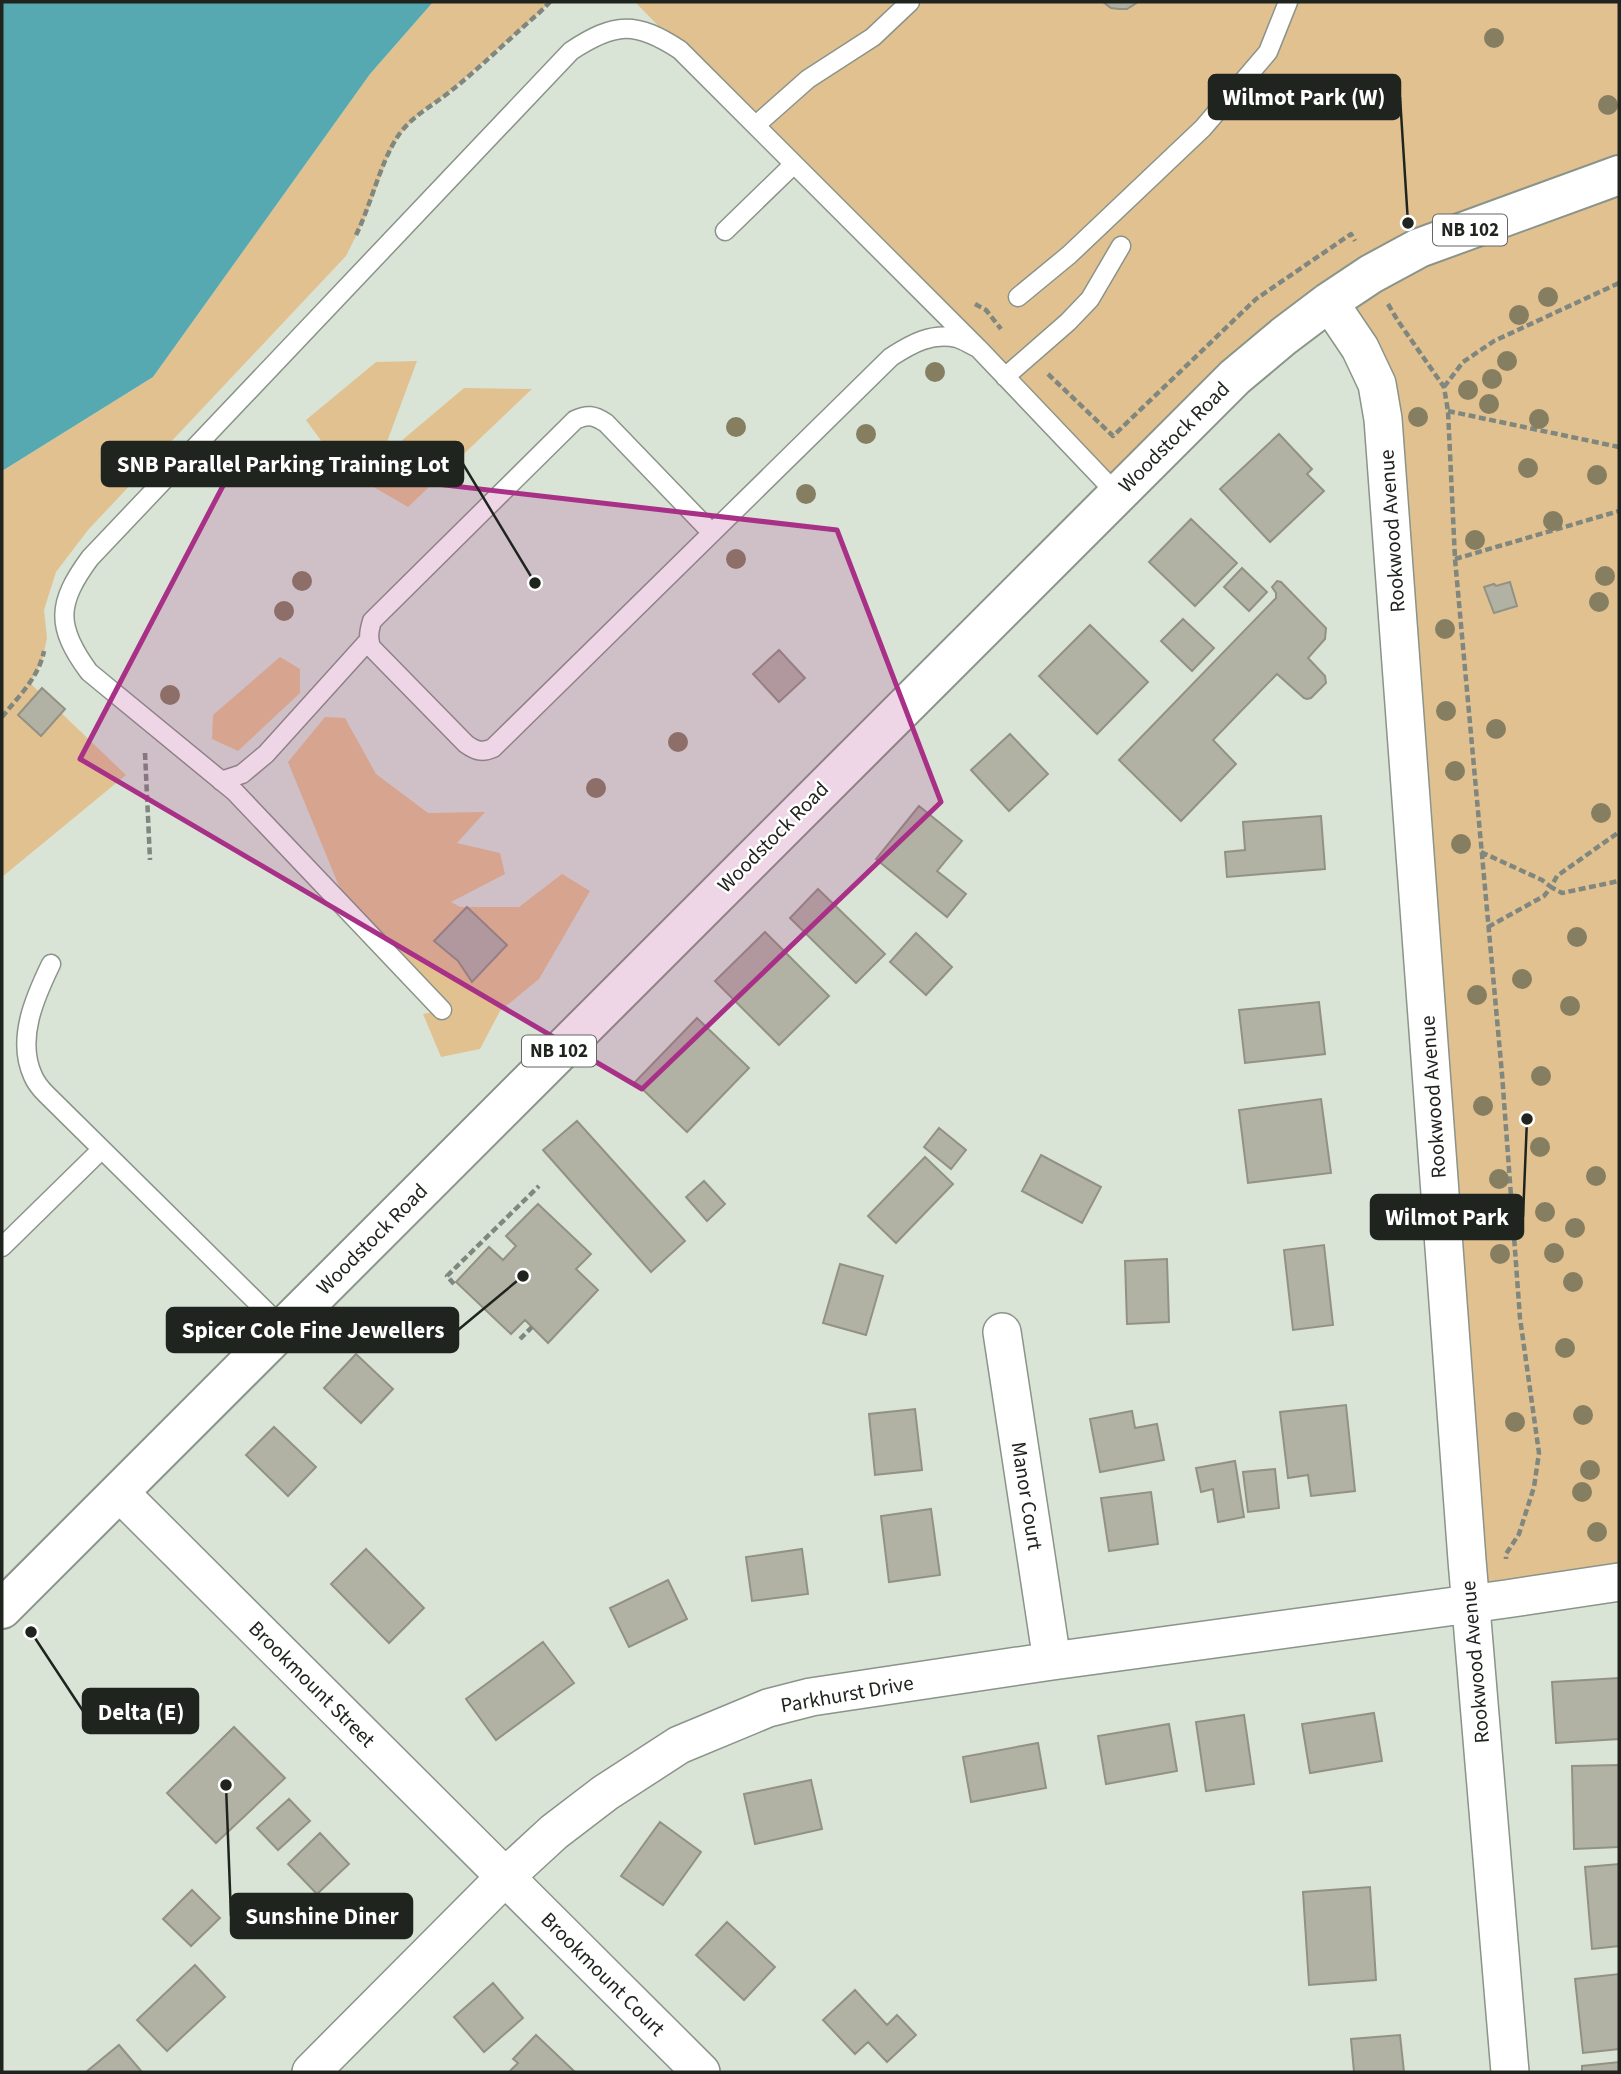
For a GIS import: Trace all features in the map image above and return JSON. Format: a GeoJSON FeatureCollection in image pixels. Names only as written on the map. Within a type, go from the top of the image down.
{"type":"FeatureCollection","features":[{"type":"Feature","properties":{"kind":"main road","name":"Woodstock Road"},"geometry":{"type":"LineString","coordinates":[[2,1609],[1235,377],[1329,302],[1371,274],[1419,248],[1619,175]]}},
{"type":"Feature","properties":{"kind":"street","name":"Rookwood Avenue"},"geometry":{"type":"LineString","coordinates":[[1329,302],[1360,348],[1377,384],[1383,419],[1470,1603],[1510,2072]]}},
{"type":"Feature","properties":{"kind":"street","name":"Manor Court"},"geometry":{"type":"LineString","coordinates":[[1002,1332],[1052,1661]]}},
{"type":"Feature","properties":{"kind":"street","name":"Brookmount Street"},"geometry":{"type":"LineString","coordinates":[[119,1492],[505,1877]]}},
{"type":"Feature","properties":{"kind":"street","name":"Parkhurst Drive"},"geometry":{"type":"LineString","coordinates":[[311,2072],[505,1877],[554,1832],[605,1793],[679,1745],[768,1708],[811,1697],[1052,1661],[1619,1582]]}},
{"type":"Feature","properties":{"kind":"street","name":"Brookmount Court"},"geometry":{"type":"LineString","coordinates":[[505,1877],[701,2072]]}},
{"type":"Feature","properties":{"kind":"lane"},"geometry":{"type":"LineString","coordinates":[[756,125],[808,79],[873,37],[910,2]]}},
{"type":"Feature","properties":{"kind":"lane"},"geometry":{"type":"LineString","coordinates":[[1018,296],[1069,255],[1203,128],[1268,52],[1288,2]]}},
{"type":"Feature","properties":{"kind":"lane"},"geometry":{"type":"LineString","coordinates":[[442,1010],[235,792],[89,673],[74,652],[66,632],[64,606],[73,582],[90,558],[571,51],[605,32],[627,29],[644,31],[662,38],[680,50],[978,348],[1117,494]]}},
{"type":"Feature","properties":{"kind":"lane"},"geometry":{"type":"LineString","coordinates":[[725,231],[794,164]]}},
{"type":"Feature","properties":{"kind":"lane"},"geometry":{"type":"LineString","coordinates":[[1005,377],[1090,299],[1121,246]]}},
{"type":"Feature","properties":{"kind":"lane"},"geometry":{"type":"LineString","coordinates":[[712,533],[606,423],[585,415],[575,420],[372,621],[368,631],[371,647],[466,744],[474,750],[484,752],[493,748],[712,533],[891,357],[911,344],[933,337],[957,338],[978,348]]}},
{"type":"Feature","properties":{"kind":"lane"},"geometry":{"type":"LineString","coordinates":[[221,781],[242,774],[266,754],[369,640]]}},
{"type":"Feature","properties":{"kind":"lane"},"geometry":{"type":"LineString","coordinates":[[51,964],[35,996],[28,1029],[26,1055],[33,1077],[101,1150],[283,1328]]}},
{"type":"Feature","properties":{"kind":"lane"},"geometry":{"type":"LineString","coordinates":[[2,1247],[101,1150]]}},
{"type":"Feature","properties":{"kind":"path"},"geometry":{"type":"LineString","coordinates":[[1444,387],[1463,362],[1494,341],[1619,283]]}},
{"type":"Feature","properties":{"kind":"path"},"geometry":{"type":"LineString","coordinates":[[1398,321],[1444,387],[1448,411],[1455,559],[1502,1074],[1520,1318],[1539,1453],[1531,1499],[1519,1534],[1506,1554]]}},
{"type":"Feature","properties":{"kind":"path"},"geometry":{"type":"LineString","coordinates":[[1448,411],[1619,447]]}},
{"type":"Feature","properties":{"kind":"path"},"geometry":{"type":"LineString","coordinates":[[1455,559],[1619,511]]}},
{"type":"Feature","properties":{"kind":"path"},"geometry":{"type":"LineString","coordinates":[[139,714],[147,766],[150,860]]}},
{"type":"Feature","properties":{"kind":"path"},"geometry":{"type":"LineString","coordinates":[[1488,927],[1544,896],[1557,876],[1619,832]]}},
{"type":"Feature","properties":{"kind":"path"},"geometry":{"type":"LineString","coordinates":[[1481,852],[1542,880],[1562,893],[1619,881]]}},
{"type":"Feature","properties":{"kind":"path"},"geometry":{"type":"LineString","coordinates":[[454,1284],[447,1276],[539,1186]]}},
{"type":"Feature","properties":{"kind":"path"},"geometry":{"type":"LineString","coordinates":[[520,1339],[531,1327]]}},
{"type":"Feature","properties":{"kind":"highlighted area"},"geometry":{"type":"Polygon","coordinates":[[[236,461],[837,530],[941,802],[642,1089],[80,759],[236,461]]]}},
{"type":"Feature","properties":{"kind":"shaded area"},"geometry":{"type":"Polygon","coordinates":[[[433,2],[550,2],[448,93],[422,111],[399,135],[367,214],[346,256],[88,530],[56,572],[44,610],[47,638],[42,661],[30,683],[126,775],[2,877],[2,471],[153,377],[370,74],[433,2]]]}},
{"type":"Feature","properties":{"kind":"shaded area"},"geometry":{"type":"Polygon","coordinates":[[[635,2],[1619,2],[1619,1582],[1470,1603],[1383,419],[1330,303],[1117,494],[635,2]]]}},
{"type":"Feature","properties":{"kind":"shaded area"},"geometry":{"type":"Polygon","coordinates":[[[417,361],[381,458],[464,388],[532,389],[408,507],[341,468],[306,420],[376,362],[417,361]]]}},
{"type":"Feature","properties":{"kind":"shaded area"},"geometry":{"type":"Polygon","coordinates":[[[280,657],[300,669],[300,693],[238,751],[212,739],[213,715],[280,657]]]}},
{"type":"Feature","properties":{"kind":"shaded area"},"geometry":{"type":"Polygon","coordinates":[[[325,717],[345,718],[376,774],[428,813],[485,812],[457,843],[500,853],[505,874],[451,902],[460,907],[519,907],[562,874],[590,891],[539,979],[500,1011],[480,1049],[441,1057],[423,1014],[441,1011],[350,913],[288,762],[325,717]]]}},
{"type":"Feature","properties":{"kind":"water"},"geometry":{"type":"Polygon","coordinates":[[[2,2],[433,2],[370,74],[153,377],[2,471],[2,2]]]}},
{"type":"Feature","properties":{"kind":"building"},"geometry":{"type":"Polygon","coordinates":[[[1103,2],[1138,2],[1127,9],[1119,9],[1111,8],[1103,2]]]}},
{"type":"Feature","properties":{"kind":"building"},"geometry":{"type":"Polygon","coordinates":[[[1279,434],[1312,469],[1307,474],[1324,491],[1270,542],[1220,489],[1279,434]]]}},
{"type":"Feature","properties":{"kind":"building"},"geometry":{"type":"Polygon","coordinates":[[[1191,519],[1237,563],[1195,606],[1149,562],[1191,519]]]}},
{"type":"Feature","properties":{"kind":"building"},"geometry":{"type":"Polygon","coordinates":[[[1242,568],[1267,592],[1249,611],[1224,587],[1242,568]]]}},
{"type":"Feature","properties":{"kind":"building"},"geometry":{"type":"Polygon","coordinates":[[[1277,581],[1326,628],[1325,639],[1308,658],[1325,676],[1326,683],[1307,699],[1277,674],[1213,740],[1236,764],[1181,821],[1119,760],[1276,598],[1272,587],[1277,581]]]}},
{"type":"Feature","properties":{"kind":"building"},"geometry":{"type":"Polygon","coordinates":[[[1510,582],[1517,606],[1494,613],[1484,587],[1510,582]]]}},
{"type":"Feature","properties":{"kind":"building"},"geometry":{"type":"Polygon","coordinates":[[[1183,619],[1214,648],[1192,671],[1161,641],[1183,619]]]}},
{"type":"Feature","properties":{"kind":"building"},"geometry":{"type":"Polygon","coordinates":[[[1090,625],[1148,682],[1097,734],[1039,676],[1090,625]]]}},
{"type":"Feature","properties":{"kind":"building"},"geometry":{"type":"Polygon","coordinates":[[[779,650],[805,678],[779,702],[753,674],[779,650]]]}},
{"type":"Feature","properties":{"kind":"building"},"geometry":{"type":"Polygon","coordinates":[[[42,688],[65,709],[41,736],[18,715],[42,688]]]}},
{"type":"Feature","properties":{"kind":"building"},"geometry":{"type":"Polygon","coordinates":[[[1010,734],[1048,774],[1009,811],[971,770],[1010,734]]]}},
{"type":"Feature","properties":{"kind":"building"},"geometry":{"type":"Polygon","coordinates":[[[919,806],[962,841],[937,871],[966,894],[947,917],[876,859],[919,806]]]}},
{"type":"Feature","properties":{"kind":"building"},"geometry":{"type":"Polygon","coordinates":[[[1321,816],[1325,869],[1227,877],[1225,852],[1245,850],[1243,822],[1321,816]]]}},
{"type":"Feature","properties":{"kind":"building"},"geometry":{"type":"Polygon","coordinates":[[[818,889],[885,954],[856,983],[790,918],[818,889]]]}},
{"type":"Feature","properties":{"kind":"building"},"geometry":{"type":"Polygon","coordinates":[[[467,907],[507,945],[472,982],[458,961],[434,941],[467,907]]]}},
{"type":"Feature","properties":{"kind":"building"},"geometry":{"type":"Polygon","coordinates":[[[765,932],[829,996],[779,1045],[715,981],[765,932]]]}},
{"type":"Feature","properties":{"kind":"building"},"geometry":{"type":"Polygon","coordinates":[[[916,933],[952,967],[926,995],[890,962],[916,933]]]}},
{"type":"Feature","properties":{"kind":"building"},"geometry":{"type":"Polygon","coordinates":[[[1319,1002],[1325,1054],[1245,1063],[1239,1010],[1319,1002]]]}},
{"type":"Feature","properties":{"kind":"building"},"geometry":{"type":"Polygon","coordinates":[[[697,1018],[749,1068],[687,1132],[635,1082],[697,1018]]]}},
{"type":"Feature","properties":{"kind":"building"},"geometry":{"type":"Polygon","coordinates":[[[1321,1099],[1331,1173],[1248,1183],[1239,1110],[1321,1099]]]}},
{"type":"Feature","properties":{"kind":"building"},"geometry":{"type":"Polygon","coordinates":[[[577,1121],[685,1241],[651,1272],[543,1150],[577,1121]]]}},
{"type":"Feature","properties":{"kind":"building"},"geometry":{"type":"Polygon","coordinates":[[[939,1128],[966,1150],[951,1169],[924,1147],[939,1128]]]}},
{"type":"Feature","properties":{"kind":"building"},"geometry":{"type":"Polygon","coordinates":[[[1041,1155],[1101,1187],[1082,1223],[1022,1191],[1041,1155]]]}},
{"type":"Feature","properties":{"kind":"building"},"geometry":{"type":"Polygon","coordinates":[[[925,1157],[953,1184],[896,1243],[868,1216],[925,1157]]]}},
{"type":"Feature","properties":{"kind":"building"},"geometry":{"type":"Polygon","coordinates":[[[704,1181],[725,1204],[707,1221],[686,1197],[704,1181]]]}},
{"type":"Feature","properties":{"kind":"building"},"geometry":{"type":"Polygon","coordinates":[[[538,1204],[591,1254],[576,1269],[598,1290],[548,1343],[525,1320],[511,1334],[456,1282],[489,1247],[503,1260],[516,1246],[506,1236],[538,1204]]]}},
{"type":"Feature","properties":{"kind":"building"},"geometry":{"type":"Polygon","coordinates":[[[1324,1245],[1333,1325],[1293,1330],[1284,1250],[1324,1245]]]}},
{"type":"Feature","properties":{"kind":"building"},"geometry":{"type":"Polygon","coordinates":[[[1167,1259],[1169,1322],[1127,1324],[1125,1261],[1167,1259]]]}},
{"type":"Feature","properties":{"kind":"building"},"geometry":{"type":"Polygon","coordinates":[[[840,1264],[883,1276],[866,1335],[823,1323],[840,1264]]]}},
{"type":"Feature","properties":{"kind":"building"},"geometry":{"type":"Polygon","coordinates":[[[356,1354],[393,1389],[361,1423],[324,1388],[356,1354]]]}},
{"type":"Feature","properties":{"kind":"building"},"geometry":{"type":"Polygon","coordinates":[[[1346,1405],[1355,1491],[1311,1496],[1308,1475],[1288,1478],[1280,1412],[1346,1405]]]}},
{"type":"Feature","properties":{"kind":"building"},"geometry":{"type":"Polygon","coordinates":[[[915,1409],[922,1470],[875,1475],[869,1414],[915,1409]]]}},
{"type":"Feature","properties":{"kind":"building"},"geometry":{"type":"Polygon","coordinates":[[[1132,1411],[1135,1428],[1157,1424],[1164,1460],[1100,1472],[1090,1419],[1132,1411]]]}},
{"type":"Feature","properties":{"kind":"building"},"geometry":{"type":"Polygon","coordinates":[[[274,1427],[316,1467],[288,1496],[246,1455],[274,1427]]]}},
{"type":"Feature","properties":{"kind":"building"},"geometry":{"type":"Polygon","coordinates":[[[1235,1461],[1244,1517],[1218,1522],[1213,1489],[1201,1492],[1196,1468],[1235,1461]]]}},
{"type":"Feature","properties":{"kind":"building"},"geometry":{"type":"Polygon","coordinates":[[[1275,1469],[1279,1508],[1248,1512],[1243,1472],[1275,1469]]]}},
{"type":"Feature","properties":{"kind":"building"},"geometry":{"type":"Polygon","coordinates":[[[1151,1492],[1158,1544],[1109,1551],[1101,1498],[1151,1492]]]}},
{"type":"Feature","properties":{"kind":"building"},"geometry":{"type":"Polygon","coordinates":[[[931,1509],[940,1575],[889,1582],[881,1516],[931,1509]]]}},
{"type":"Feature","properties":{"kind":"building"},"geometry":{"type":"Polygon","coordinates":[[[366,1549],[424,1608],[389,1643],[331,1584],[366,1549]]]}},
{"type":"Feature","properties":{"kind":"building"},"geometry":{"type":"Polygon","coordinates":[[[802,1549],[808,1594],[752,1601],[746,1557],[802,1549]]]}},
{"type":"Feature","properties":{"kind":"building"},"geometry":{"type":"Polygon","coordinates":[[[668,1580],[687,1619],[629,1647],[610,1608],[668,1580]]]}},
{"type":"Feature","properties":{"kind":"building"},"geometry":{"type":"Polygon","coordinates":[[[543,1642],[574,1683],[496,1740],[466,1699],[543,1642]]]}},
{"type":"Feature","properties":{"kind":"building"},"geometry":{"type":"Polygon","coordinates":[[[1619,1678],[1619,1739],[1556,1743],[1552,1682],[1619,1678]]]}},
{"type":"Feature","properties":{"kind":"building"},"geometry":{"type":"Polygon","coordinates":[[[1374,1713],[1382,1761],[1310,1773],[1302,1724],[1374,1713]]]}},
{"type":"Feature","properties":{"kind":"building"},"geometry":{"type":"Polygon","coordinates":[[[1244,1715],[1254,1784],[1206,1791],[1196,1722],[1244,1715]]]}},
{"type":"Feature","properties":{"kind":"building"},"geometry":{"type":"Polygon","coordinates":[[[1169,1724],[1177,1771],[1106,1784],[1098,1736],[1169,1724]]]}},
{"type":"Feature","properties":{"kind":"building"},"geometry":{"type":"Polygon","coordinates":[[[234,1727],[285,1778],[216,1843],[167,1793],[234,1727]]]}},
{"type":"Feature","properties":{"kind":"building"},"geometry":{"type":"Polygon","coordinates":[[[1038,1743],[1046,1788],[971,1802],[963,1757],[1038,1743]]]}},
{"type":"Feature","properties":{"kind":"building"},"geometry":{"type":"Polygon","coordinates":[[[1619,1765],[1619,1847],[1574,1849],[1572,1766],[1619,1765]]]}},
{"type":"Feature","properties":{"kind":"building"},"geometry":{"type":"Polygon","coordinates":[[[811,1780],[822,1829],[755,1844],[744,1794],[811,1780]]]}},
{"type":"Feature","properties":{"kind":"building"},"geometry":{"type":"Polygon","coordinates":[[[289,1799],[310,1821],[278,1850],[257,1828],[289,1799]]]}},
{"type":"Feature","properties":{"kind":"building"},"geometry":{"type":"Polygon","coordinates":[[[660,1822],[701,1852],[663,1905],[621,1876],[660,1822]]]}},
{"type":"Feature","properties":{"kind":"building"},"geometry":{"type":"Polygon","coordinates":[[[320,1833],[349,1864],[317,1894],[288,1864],[320,1833]]]}},
{"type":"Feature","properties":{"kind":"building"},"geometry":{"type":"Polygon","coordinates":[[[1619,1864],[1619,1946],[1592,1949],[1585,1867],[1619,1864]]]}},
{"type":"Feature","properties":{"kind":"building"},"geometry":{"type":"Polygon","coordinates":[[[1370,1887],[1376,1980],[1309,1985],[1303,1892],[1370,1887]]]}},
{"type":"Feature","properties":{"kind":"building"},"geometry":{"type":"Polygon","coordinates":[[[192,1890],[220,1918],[191,1946],[163,1919],[192,1890]]]}},
{"type":"Feature","properties":{"kind":"building"},"geometry":{"type":"Polygon","coordinates":[[[727,1922],[775,1967],[744,2000],[696,1955],[727,1922]]]}},
{"type":"Feature","properties":{"kind":"building"},"geometry":{"type":"Polygon","coordinates":[[[195,1965],[225,1997],[167,2051],[137,2020],[195,1965]]]}},
{"type":"Feature","properties":{"kind":"building"},"geometry":{"type":"Polygon","coordinates":[[[1619,1974],[1619,2049],[1583,2053],[1575,1979],[1619,1974]]]}},
{"type":"Feature","properties":{"kind":"building"},"geometry":{"type":"Polygon","coordinates":[[[493,1983],[523,2018],[484,2052],[454,2017],[493,1983]]]}},
{"type":"Feature","properties":{"kind":"building"},"geometry":{"type":"Polygon","coordinates":[[[855,1990],[887,2025],[897,2015],[916,2035],[887,2062],[868,2042],[855,2054],[823,2020],[855,1990]]]}},
{"type":"Feature","properties":{"kind":"building"},"geometry":{"type":"Polygon","coordinates":[[[536,2035],[575,2072],[509,2072],[518,2063],[513,2059],[536,2035]]]}},
{"type":"Feature","properties":{"kind":"building"},"geometry":{"type":"Polygon","coordinates":[[[1400,2035],[1404,2072],[1354,2072],[1351,2039],[1400,2035]]]}},
{"type":"Feature","properties":{"kind":"building"},"geometry":{"type":"Polygon","coordinates":[[[119,2045],[142,2072],[86,2072],[119,2045]]]}},
{"type":"Feature","properties":{"kind":"building"},"geometry":{"type":"Polygon","coordinates":[[[1619,2062],[1619,2072],[1582,2072],[1582,2066],[1619,2062]]]}},
{"type":"Feature","properties":{"kind":"place","name":"Wilmot Park (W)"},"geometry":{"type":"Point","coordinates":[1408,223]}},
{"type":"Feature","properties":{"kind":"place","name":"SNB Parallel Parking Training Lot"},"geometry":{"type":"Point","coordinates":[535,583]}},
{"type":"Feature","properties":{"kind":"place","name":"Wilmot Park"},"geometry":{"type":"Point","coordinates":[1527,1119]}},
{"type":"Feature","properties":{"kind":"place","name":"Spicer Cole Fine Jewellers"},"geometry":{"type":"Point","coordinates":[523,1276]}},
{"type":"Feature","properties":{"kind":"place","name":"Delta (E)"},"geometry":{"type":"Point","coordinates":[31,1632]}},
{"type":"Feature","properties":{"kind":"place","name":"Sunshine Diner"},"geometry":{"type":"Point","coordinates":[226,1785]}}]}
